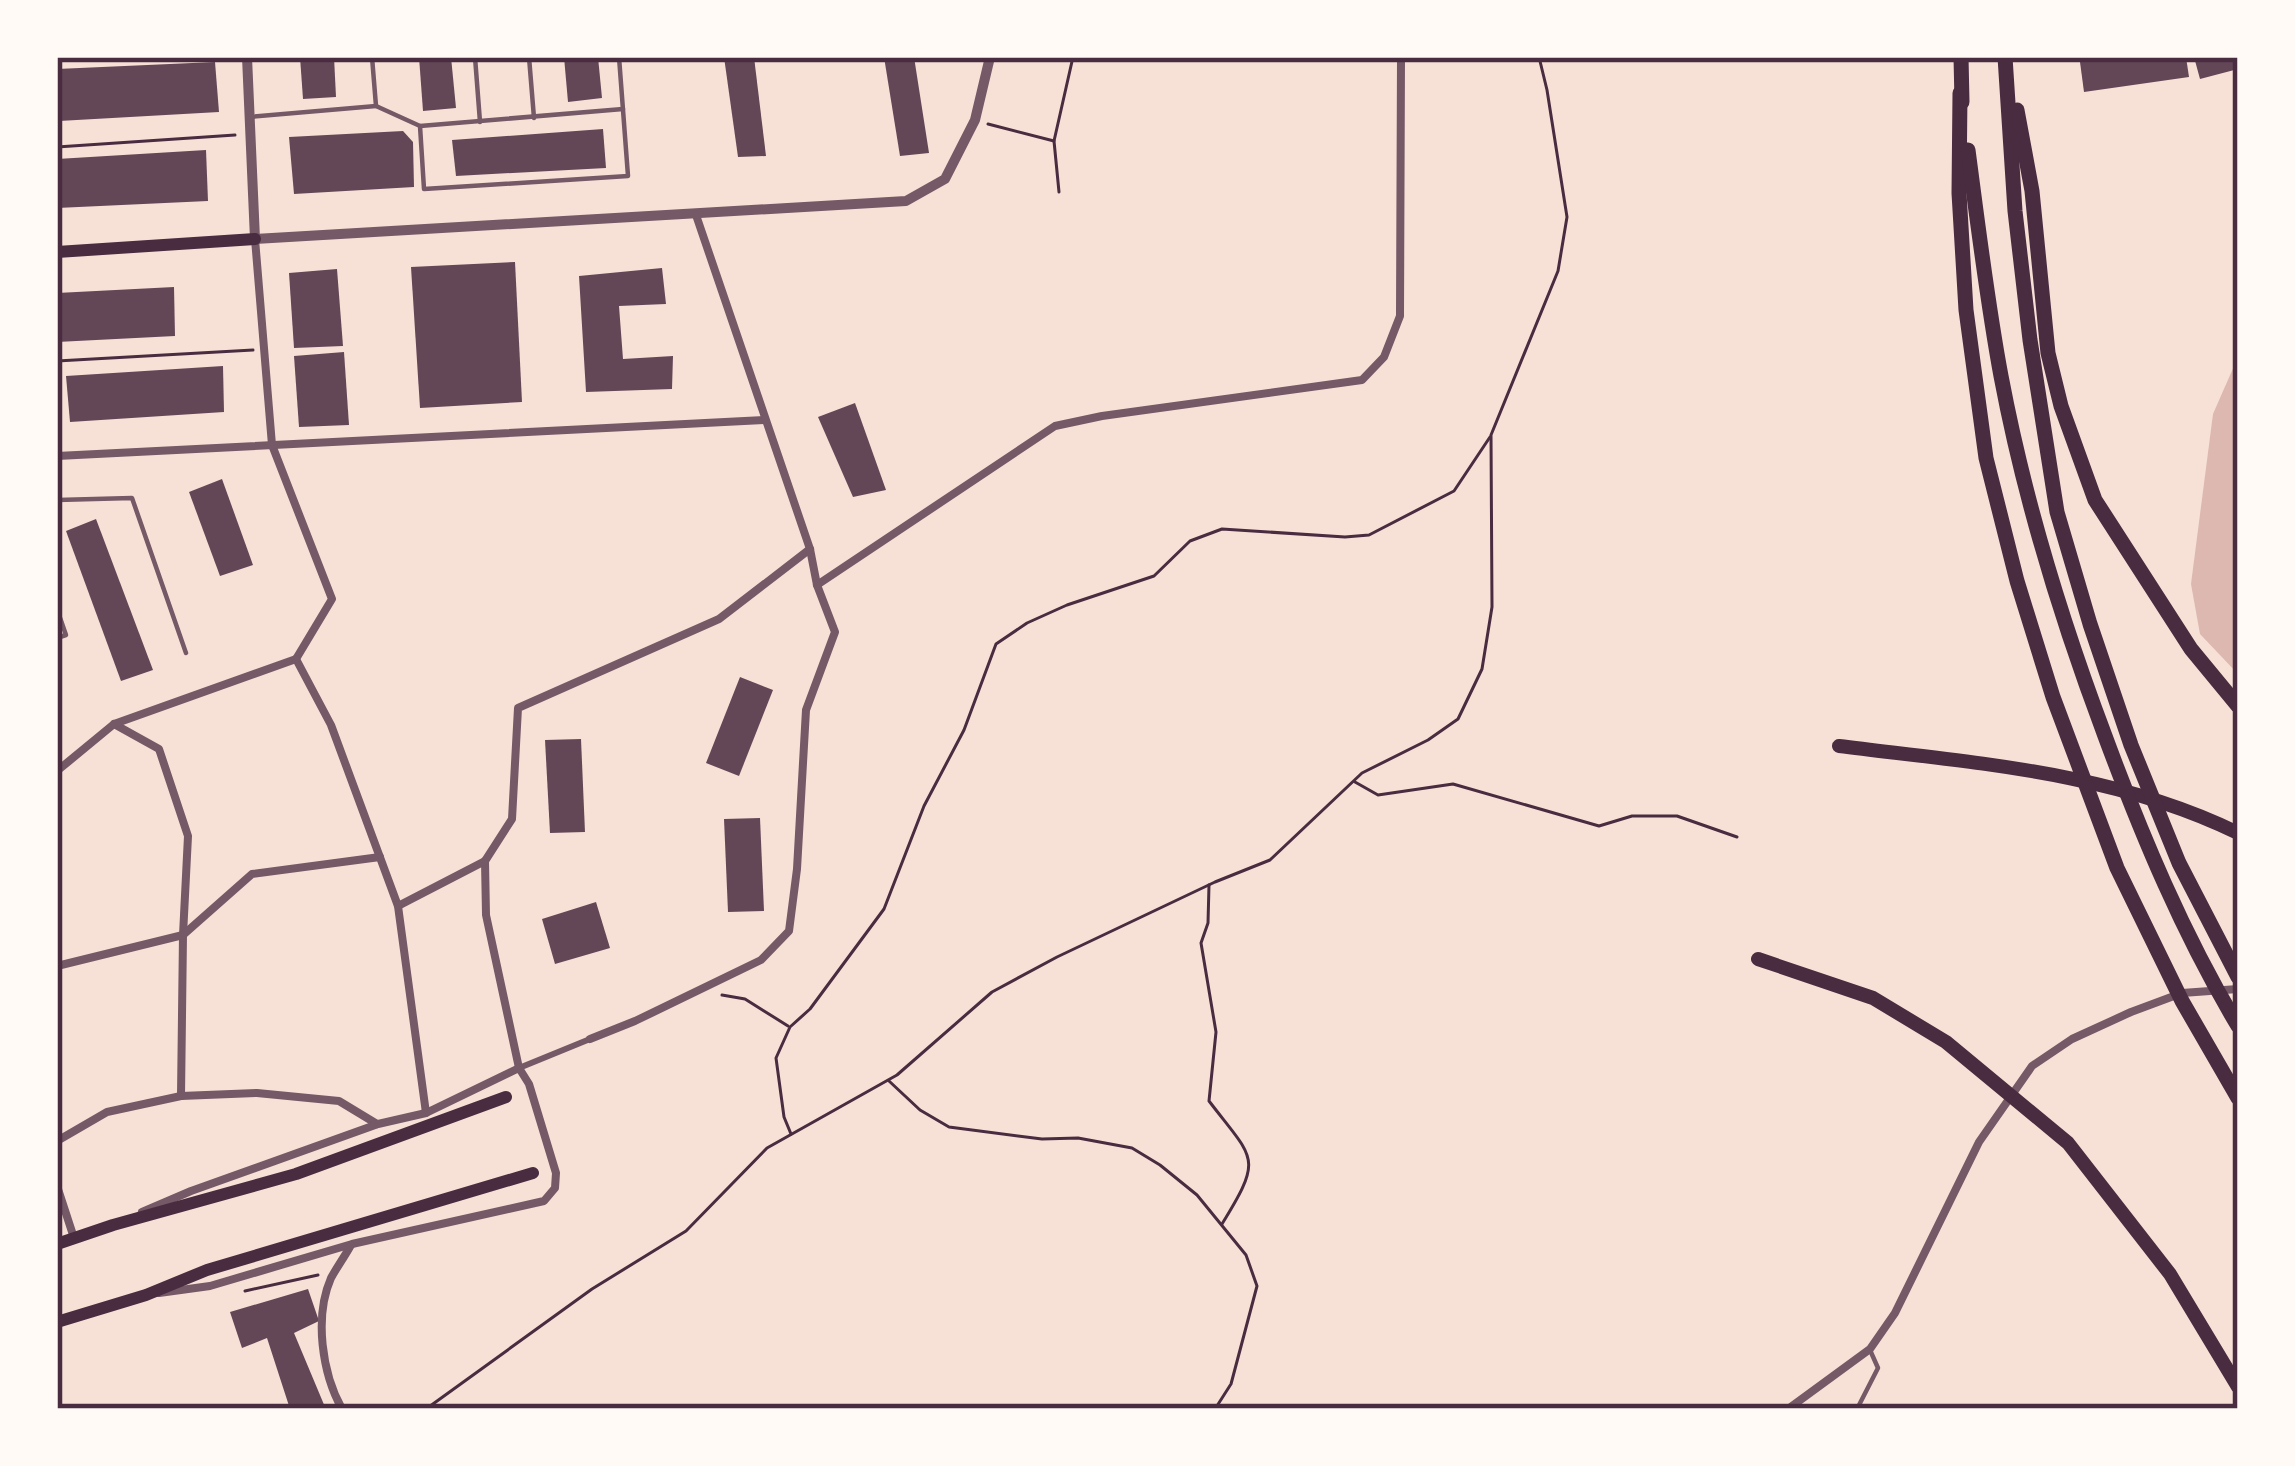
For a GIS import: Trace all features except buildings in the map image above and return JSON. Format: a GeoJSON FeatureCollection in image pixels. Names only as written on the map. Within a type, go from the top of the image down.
{"type":"FeatureCollection","features":[{"type":"Feature","properties":{"kind":"highway"},"geometry":{"type":"LineString","coordinates":[[1960,57],[1959,193],[1966,310],[1986,458],[2018,581],[2053,698],[2117,868],[2182,1001],[2238,1098]]}},
{"type":"Feature","properties":{"kind":"highway"},"geometry":{"type":"LineString","coordinates":[[2006,57],[2032,191],[2048,353],[2060,406],[2095,500],[2191,649],[2238,706]]}},
{"type":"Feature","properties":{"kind":"highway"},"geometry":{"type":"LineString","coordinates":[[2006,57],[2017,232],[2057,512],[2131,745],[2179,863],[2238,977]]}},
{"type":"Feature","properties":{"kind":"highway"},"geometry":{"type":"LineString","coordinates":[[1960,93],[2001,377],[2034,517],[2075,657],[2175,908],[2238,1026]]}},
{"type":"Feature","properties":{"kind":"highway"},"geometry":{"type":"LineString","coordinates":[[1839,746],[2049,774],[2124,790],[2236,832]]}},
{"type":"Feature","properties":{"kind":"highway"},"geometry":{"type":"LineString","coordinates":[[1758,959],[1873,998],[1946,1042],[2068,1143],[2170,1274],[2238,1388]]}},
{"type":"Feature","properties":{"kind":"main road"},"geometry":{"type":"LineString","coordinates":[[57,252],[255,239]]}},
{"type":"Feature","properties":{"kind":"main road"},"geometry":{"type":"LineString","coordinates":[[57,1244],[296,1174],[506,1097]]}},
{"type":"Feature","properties":{"kind":"main road"},"geometry":{"type":"LineString","coordinates":[[57,1322],[146,1295],[207,1270],[533,1173]]}},
{"type":"Feature","properties":{"kind":"street"},"geometry":{"type":"LineString","coordinates":[[57,771],[114,724],[296,659],[332,599],[272,445],[255,239],[247,57]]}},
{"type":"Feature","properties":{"kind":"street"},"geometry":{"type":"LineString","coordinates":[[255,239],[906,201],[946,179],[975,120],[989,57]]}},
{"type":"Feature","properties":{"kind":"street"},"geometry":{"type":"LineString","coordinates":[[817,585],[1055,426],[1162,406],[1362,380],[1384,357],[1400,316],[1401,57]]}},
{"type":"Feature","properties":{"kind":"street"},"geometry":{"type":"LineString","coordinates":[[113,1225],[191,1191],[378,1124],[426,1113],[761,960],[789,932],[806,710],[835,632],[696,215]]}},
{"type":"Feature","properties":{"kind":"street"},"geometry":{"type":"LineString","coordinates":[[57,456],[765,420]]}},
{"type":"Feature","properties":{"kind":"street"},"geometry":{"type":"LineString","coordinates":[[398,906],[485,861],[512,819],[518,709],[719,619],[810,548]]}},
{"type":"Feature","properties":{"kind":"street"},"geometry":{"type":"LineString","coordinates":[[296,659],[331,724],[398,906],[426,1113]]}},
{"type":"Feature","properties":{"kind":"street"},"geometry":{"type":"LineString","coordinates":[[114,724],[159,749],[188,836],[181,1096]]}},
{"type":"Feature","properties":{"kind":"street"},"geometry":{"type":"LineString","coordinates":[[57,967],[183,935],[252,874],[380,856]]}},
{"type":"Feature","properties":{"kind":"street"},"geometry":{"type":"LineString","coordinates":[[146,1295],[210,1286],[352,1244],[544,1201],[555,1188],[556,1173],[530,1084],[519,1068],[486,915],[485,861]]}},
{"type":"Feature","properties":{"kind":"street"},"geometry":{"type":"LineString","coordinates":[[1788,1409],[1870,1349],[1894,1312],[1979,1142],[2032,1066],[2072,1039],[2131,1012],[2182,993],[2238,989]]}},
{"type":"Feature","properties":{"kind":"street"},"geometry":{"type":"LineString","coordinates":[[57,1141],[107,1112],[181,1096],[257,1093],[339,1100],[378,1124]]}},
{"type":"Feature","properties":{"kind":"street"},"geometry":{"type":"LineString","coordinates":[[57,1186],[74,1238]]}},
{"type":"Feature","properties":{"kind":"street"},"geometry":{"type":"LineString","coordinates":[[343,1409],[334,1394],[321,1328],[330,1281],[352,1244]]}},
{"type":"Feature","properties":{"kind":"lane"},"geometry":{"type":"LineString","coordinates":[[372,57],[376,106]]}},
{"type":"Feature","properties":{"kind":"lane"},"geometry":{"type":"LineString","coordinates":[[475,57],[480,122]]}},
{"type":"Feature","properties":{"kind":"lane"},"geometry":{"type":"LineString","coordinates":[[529,57],[534,118]]}},
{"type":"Feature","properties":{"kind":"lane"},"geometry":{"type":"LineString","coordinates":[[420,126],[424,189],[628,176],[619,57]]}},
{"type":"Feature","properties":{"kind":"lane"},"geometry":{"type":"LineString","coordinates":[[249,117],[376,106],[420,126],[623,109]]}},
{"type":"Feature","properties":{"kind":"lane"},"geometry":{"type":"LineString","coordinates":[[57,500],[132,498],[186,653]]}},
{"type":"Feature","properties":{"kind":"lane"},"geometry":{"type":"LineString","coordinates":[[57,609],[66,635],[57,638]]}},
{"type":"Feature","properties":{"kind":"lane"},"geometry":{"type":"LineString","coordinates":[[1856,1409],[1878,1369],[1870,1349]]}},
{"type":"Feature","properties":{"kind":"path"},"geometry":{"type":"LineString","coordinates":[[1059,192],[1054,142],[1073,57]]}},
{"type":"Feature","properties":{"kind":"path"},"geometry":{"type":"LineString","coordinates":[[790,1134],[776,1058],[790,1027],[810,1009],[884,910],[924,806],[964,730],[996,644],[1066,604],[1154,576],[1190,541],[1222,530],[1369,535],[1454,491],[1491,435],[1558,272],[1567,217],[1539,57]]}},
{"type":"Feature","properties":{"kind":"path"},"geometry":{"type":"LineString","coordinates":[[975,120],[1054,142]]}},
{"type":"Feature","properties":{"kind":"path"},"geometry":{"type":"LineString","coordinates":[[57,147],[250,134]]}},
{"type":"Feature","properties":{"kind":"path"},"geometry":{"type":"LineString","coordinates":[[57,361],[264,349]]}},
{"type":"Feature","properties":{"kind":"path"},"geometry":{"type":"LineString","coordinates":[[426,1409],[592,1289],[686,1231],[767,1148],[897,1075],[992,992],[1208,885],[1270,860],[1363,773],[1458,719],[1482,669],[1492,607],[1491,435]]}},
{"type":"Feature","properties":{"kind":"path"},"geometry":{"type":"LineString","coordinates":[[1354,782],[1378,795],[1453,784],[1599,826],[1631,816],[1677,815],[1737,837]]}},
{"type":"Feature","properties":{"kind":"path"},"geometry":{"type":"LineString","coordinates":[[1208,885],[1208,923],[1202,943],[1216,1032],[1209,1101],[1245,1147],[1250,1166],[1246,1184],[1222,1225]]}},
{"type":"Feature","properties":{"kind":"path"},"geometry":{"type":"LineString","coordinates":[[699,990],[746,998],[790,1027]]}},
{"type":"Feature","properties":{"kind":"path"},"geometry":{"type":"LineString","coordinates":[[887,1080],[920,1110],[949,1127],[1042,1139],[1078,1138],[1132,1148],[1197,1195],[1246,1255],[1257,1286],[1231,1384],[1215,1409]]}},
{"type":"Feature","properties":{"kind":"shaded area"},"geometry":{"type":"Polygon","coordinates":[[[2238,357],[2238,674],[2200,634],[2191,584],[2213,414],[2238,357]]]}}]}
